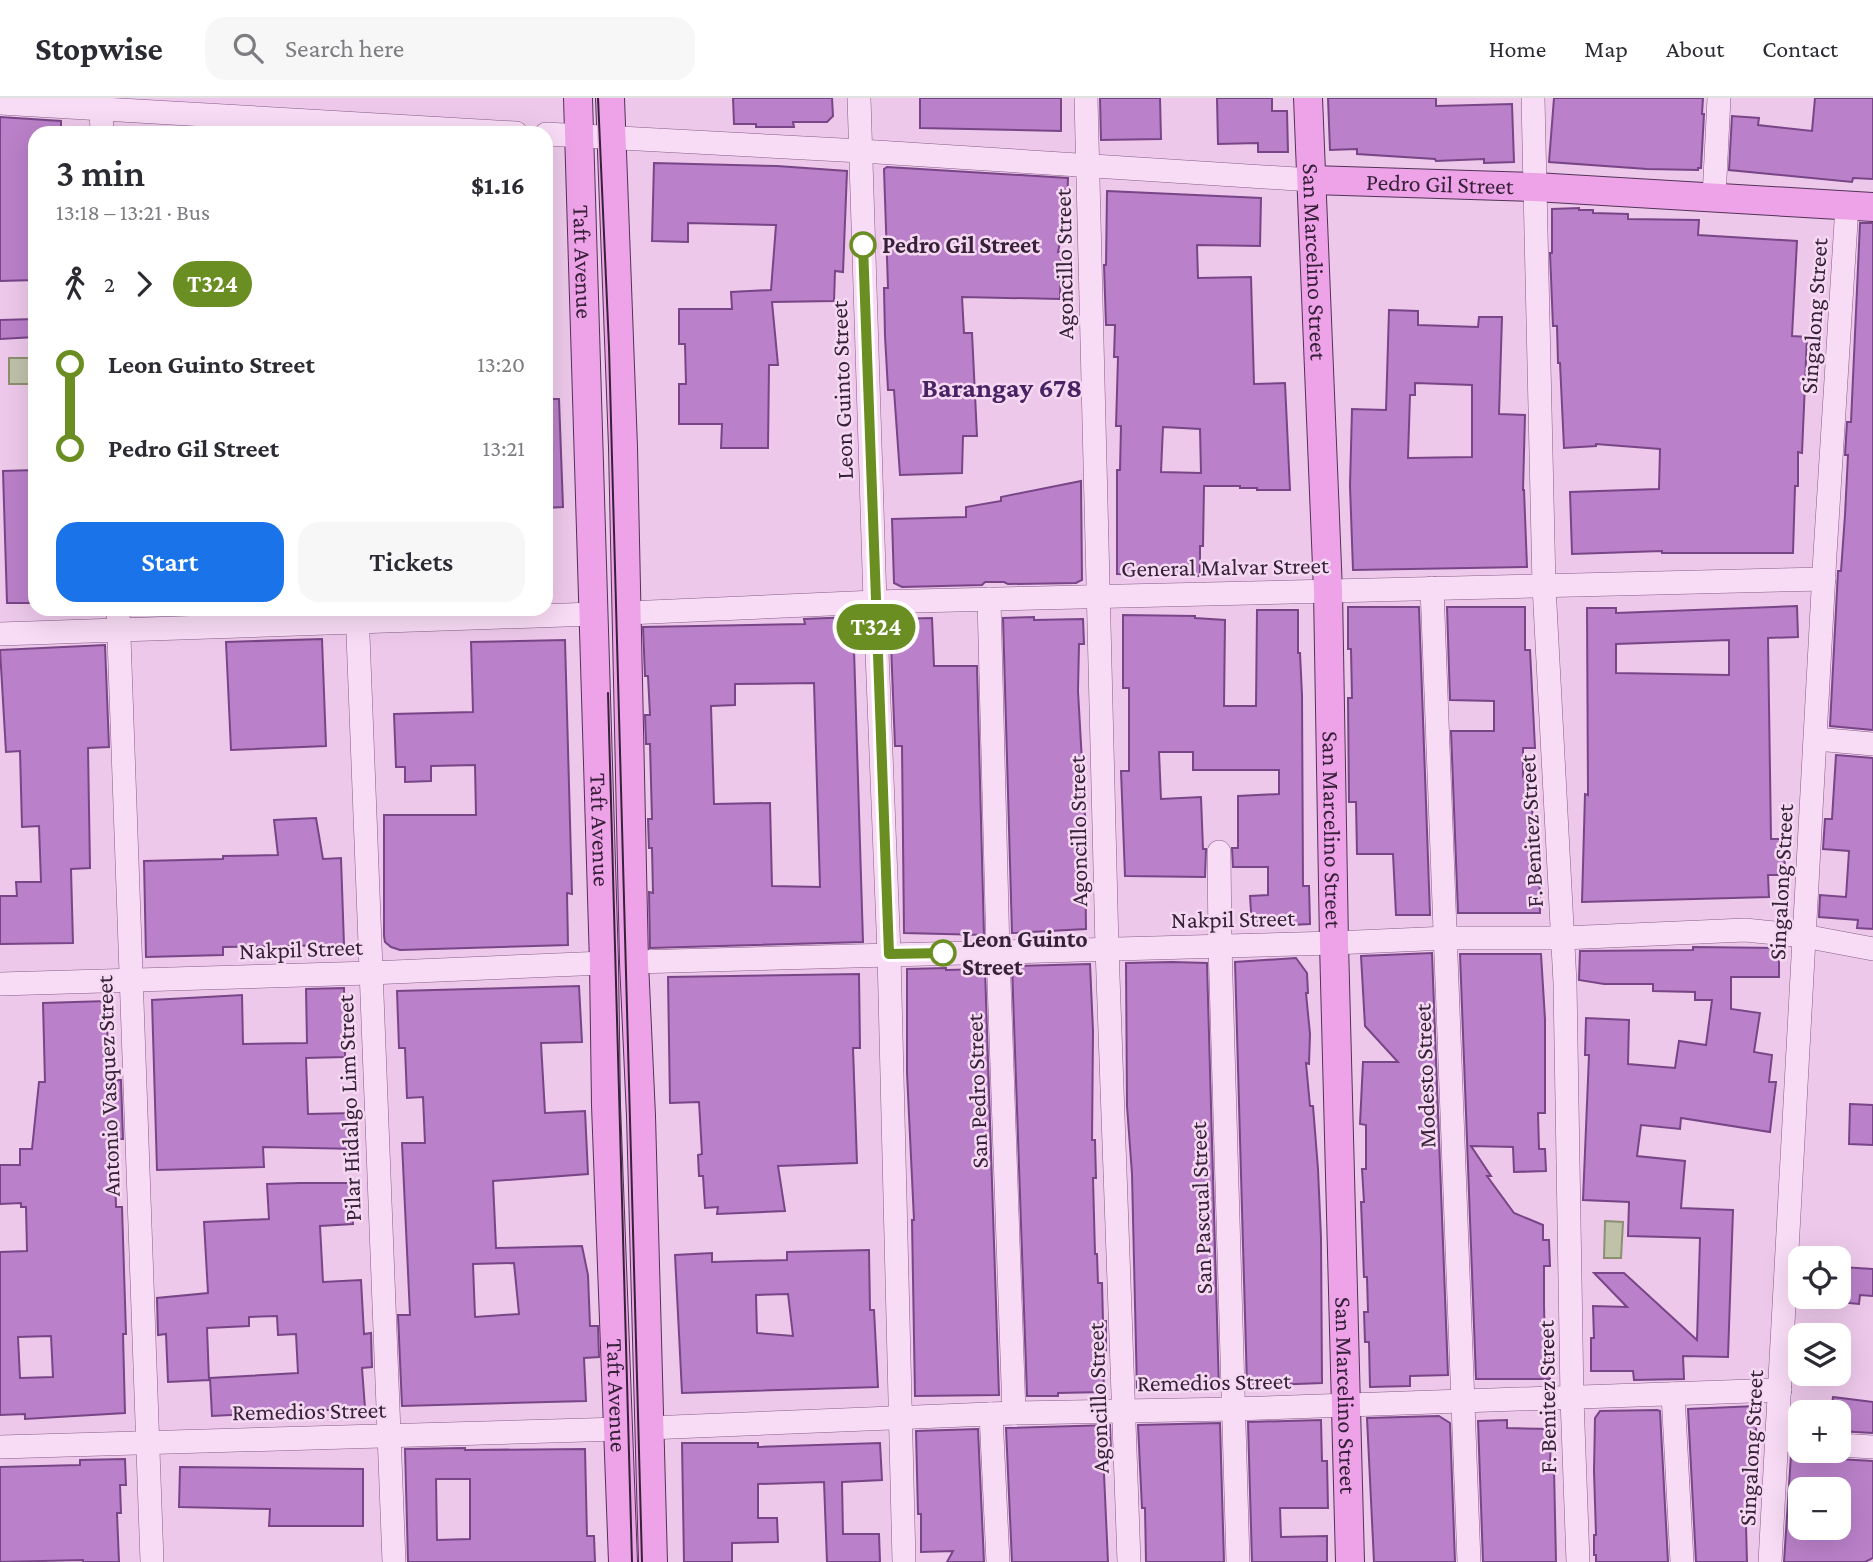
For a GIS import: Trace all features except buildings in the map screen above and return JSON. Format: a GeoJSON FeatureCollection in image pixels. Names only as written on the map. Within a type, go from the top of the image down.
{"type":"FeatureCollection","features":[{"type":"Feature","properties":{"kind":"main road","name":"Taft Avenue"},"geometry":{"type":"LineString","coordinates":[[578,98],[606,1105],[624,1562]]}},
{"type":"Feature","properties":{"kind":"main road","name":"Taft Avenue"},"geometry":{"type":"LineString","coordinates":[[610,98],[653,1562]]}},
{"type":"Feature","properties":{"kind":"main road","name":"San Marcelino Street"},"geometry":{"type":"LineString","coordinates":[[1308,98],[1328,591],[1350,1562]]}},
{"type":"Feature","properties":{"kind":"main road","name":"Pedro Gil Street"},"geometry":{"type":"LineString","coordinates":[[1312,180],[1535,187],[1860,206]]}},
{"type":"Feature","properties":{"kind":"street","name":"Leon Guinto Street"},"geometry":{"type":"LineString","coordinates":[[859,98],[889,954],[904,1562]]}},
{"type":"Feature","properties":{"kind":"street","name":"Agoncillo Street"},"geometry":{"type":"LineString","coordinates":[[1086,98],[1107,948],[1129,1562]]}},
{"type":"Feature","properties":{"kind":"street","name":"F. Benitez Street"},"geometry":{"type":"LineString","coordinates":[[1532,98],[1544,586],[1563,938],[1578,1562]]}},
{"type":"Feature","properties":{"kind":"street"},"geometry":{"type":"LineString","coordinates":[[1714,198],[1719,98]]}},
{"type":"Feature","properties":{"kind":"street"},"geometry":{"type":"LineString","coordinates":[[0,103],[102,108],[312,126]]}},
{"type":"Feature","properties":{"kind":"street"},"geometry":{"type":"LineString","coordinates":[[102,108],[102,126]]}},
{"type":"Feature","properties":{"kind":"street","name":"Pedro Gil Street"},"geometry":{"type":"LineString","coordinates":[[553,134],[1312,180]]}},
{"type":"Feature","properties":{"kind":"street","name":"Singalong Street"},"geometry":{"type":"LineString","coordinates":[[1788,1435],[1780,1390],[1824,579],[1860,206]]}},
{"type":"Feature","properties":{"kind":"street","name":"General Malvar Street"},"geometry":{"type":"LineString","coordinates":[[627,613],[875,602],[1824,579]]}},
{"type":"Feature","properties":{"kind":"street","name":"Modesto Street"},"geometry":{"type":"LineString","coordinates":[[1432,589],[1469,1562]]}},
{"type":"Feature","properties":{"kind":"street","name":"San Pedro Street"},"geometry":{"type":"LineString","coordinates":[[989,599],[1014,1413]]}},
{"type":"Feature","properties":{"kind":"street"},"geometry":{"type":"LineString","coordinates":[[553,614],[594,614]]}},
{"type":"Feature","properties":{"kind":"street"},"geometry":{"type":"LineString","coordinates":[[0,634],[119,619],[298,616]]}},
{"type":"Feature","properties":{"kind":"street","name":"Pilar Hidalgo Lim Street"},"geometry":{"type":"LineString","coordinates":[[357,616],[394,1562]]}},
{"type":"Feature","properties":{"kind":"street","name":"Antonio Vasquez Street"},"geometry":{"type":"LineString","coordinates":[[119,619],[152,1562]]}},
{"type":"Feature","properties":{"kind":"street"},"geometry":{"type":"LineString","coordinates":[[1816,739],[1873,744]]}},
{"type":"Feature","properties":{"kind":"street","name":"San Pascual Street"},"geometry":{"type":"LineString","coordinates":[[1219,852],[1238,1562]]}},
{"type":"Feature","properties":{"kind":"street","name":"Nakpil Street"},"geometry":{"type":"LineString","coordinates":[[634,962],[1447,938],[1563,938],[1745,930],[1804,936],[1873,949]]}},
{"type":"Feature","properties":{"kind":"street","name":"Nakpil Street"},"geometry":{"type":"LineString","coordinates":[[0,984],[369,973],[604,962]]}},
{"type":"Feature","properties":{"kind":"street","name":"Remedios Street"},"geometry":{"type":"LineString","coordinates":[[649,1428],[1124,1409],[1346,1406],[1780,1390]]}},
{"type":"Feature","properties":{"kind":"street"},"geometry":{"type":"LineString","coordinates":[[1673,1394],[1682,1562]]}},
{"type":"Feature","properties":{"kind":"street"},"geometry":{"type":"LineString","coordinates":[[991,1414],[999,1562]]}},
{"type":"Feature","properties":{"kind":"street","name":"Remedios Street"},"geometry":{"type":"LineString","coordinates":[[0,1447],[620,1429]]}},
{"type":"Feature","properties":{"kind":"street"},"geometry":{"type":"LineString","coordinates":[[1851,1446],[1873,1447]]}},
{"type":"Feature","properties":{"kind":"street","name":"Singalong Street"},"geometry":{"type":"LineString","coordinates":[[1770,1562],[1788,1447]]}},
{"type":"Feature","properties":{"kind":"shaded area"},"geometry":{"type":"Polygon","coordinates":[[[9,358],[28,358],[28,384],[9,384],[9,358]]]}},
{"type":"Feature","properties":{"kind":"shaded area"},"geometry":{"type":"Polygon","coordinates":[[[1605,1221],[1623,1222],[1621,1258],[1604,1258],[1605,1221]]]}},
{"type":"Feature","properties":{"kind":"tram line"},"geometry":{"type":"LineString","coordinates":[[598,98],[609,347],[642,1562]]}},
{"type":"Feature","properties":{"kind":"tram line"},"geometry":{"type":"LineString","coordinates":[[608,693],[632,1562]]}},
{"type":"Feature","properties":{"kind":"bus line","name":"T324"},"geometry":{"type":"LineString","coordinates":[[863,245],[889,954],[943,953]]}},
{"type":"Feature","properties":{"kind":"place","name":"Pedro Gil Street"},"geometry":{"type":"Point","coordinates":[863,245]}},
{"type":"Feature","properties":{"kind":"place","name":"Leon Guinto Street"},"geometry":{"type":"Point","coordinates":[943,953]}},
{"type":"Feature","properties":{"kind":"district","name":"Barangay 678"},"geometry":{"type":"Point","coordinates":[1002,387]}}]}
